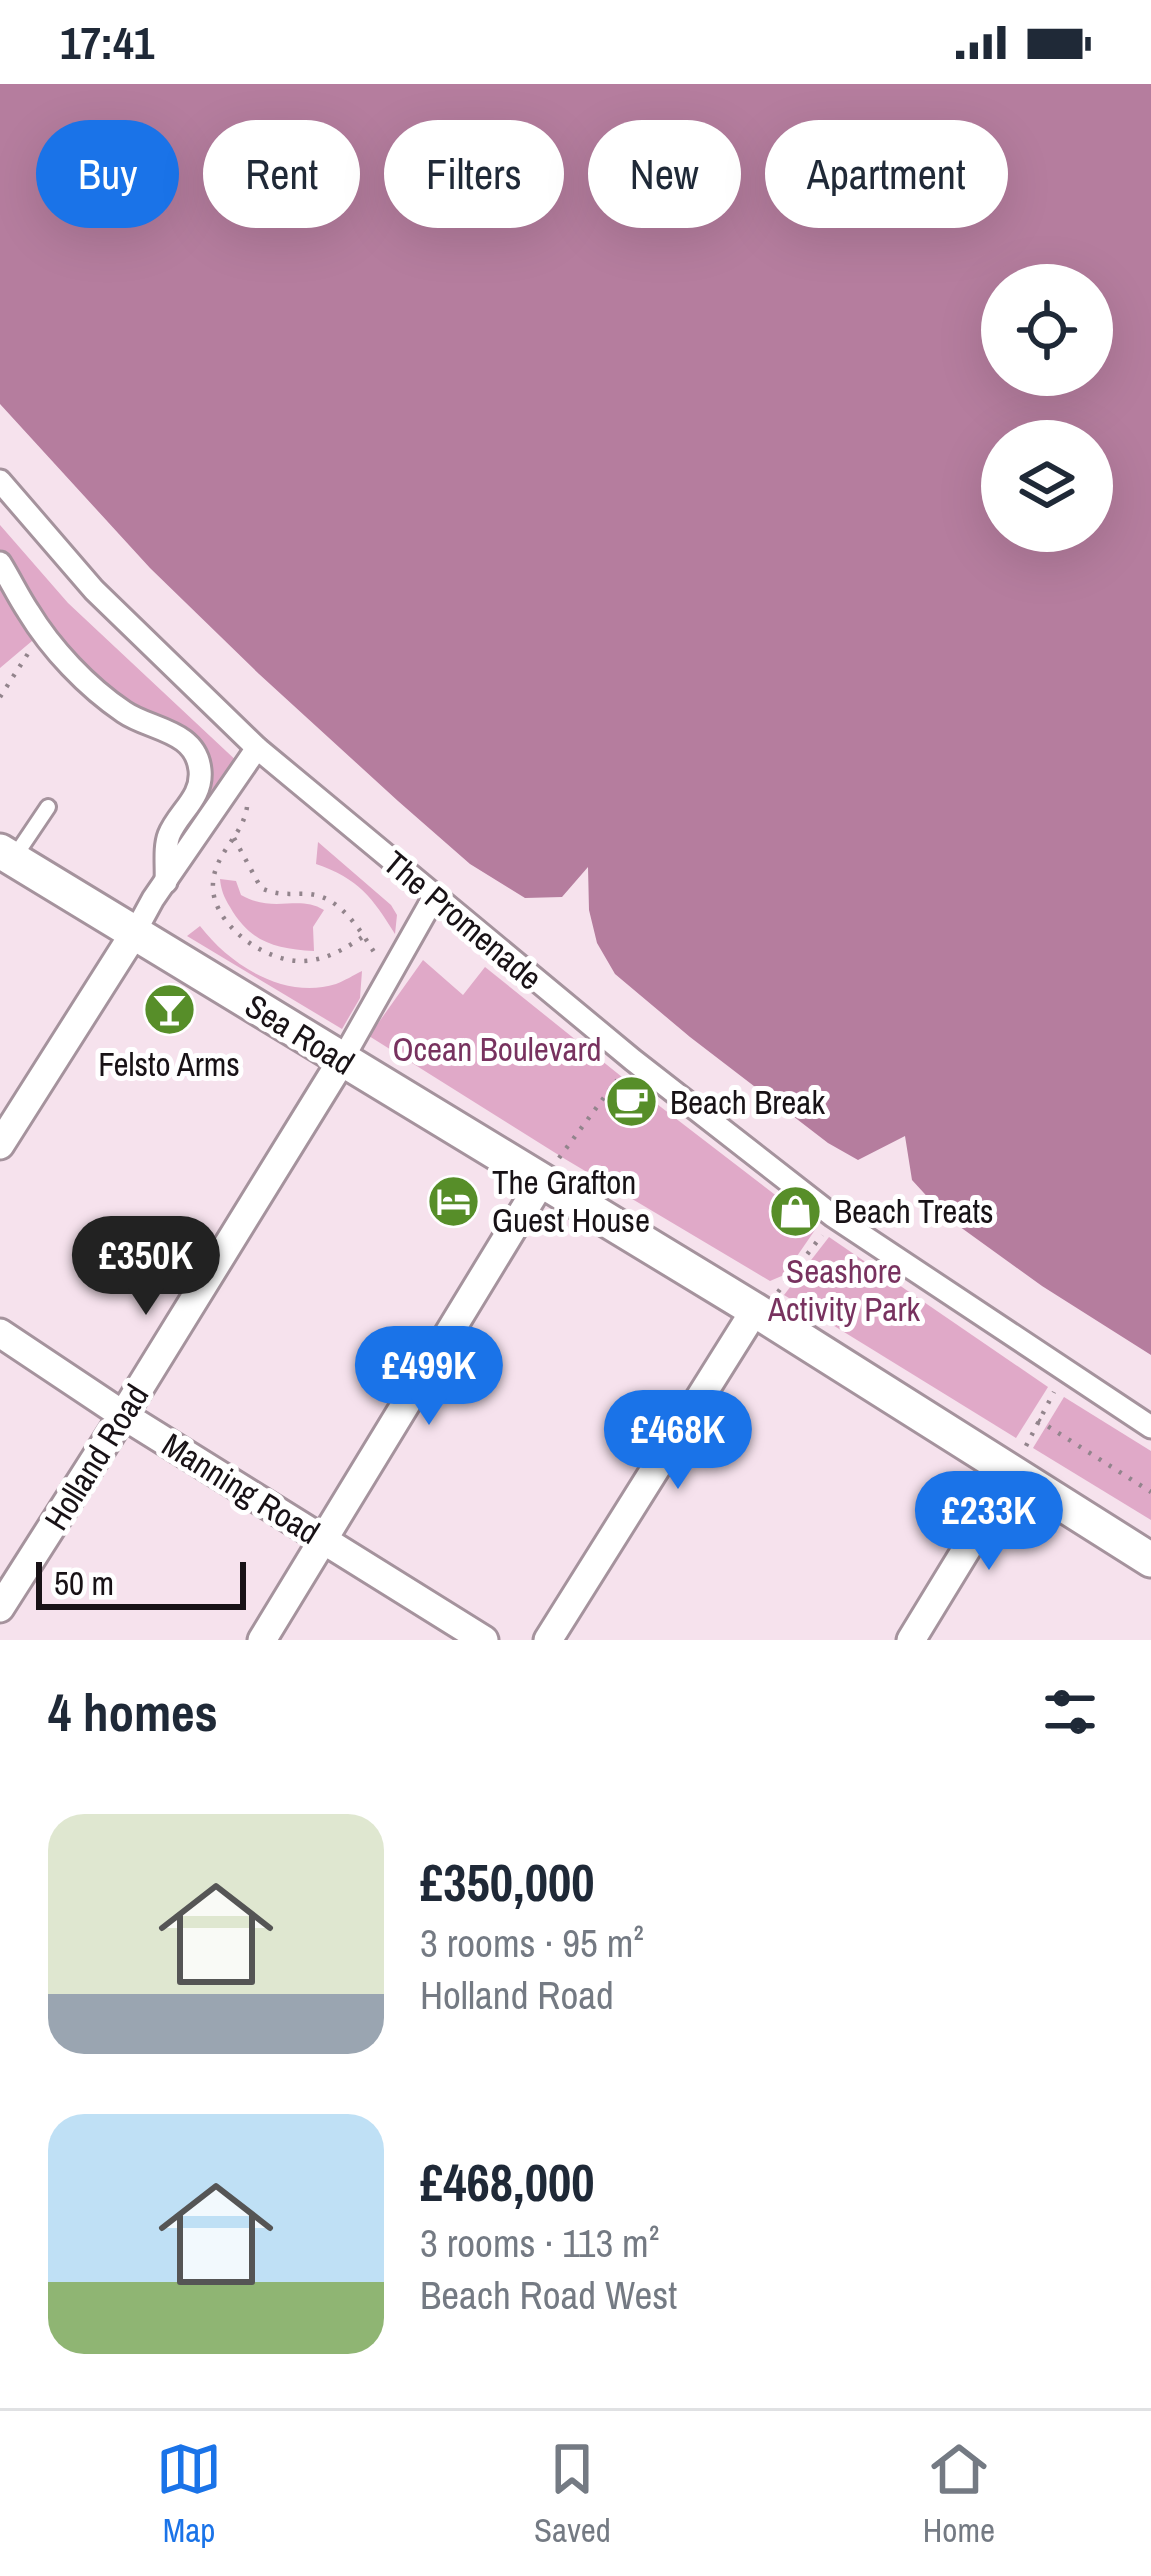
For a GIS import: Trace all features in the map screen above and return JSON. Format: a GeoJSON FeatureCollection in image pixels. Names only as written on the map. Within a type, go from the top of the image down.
{"type":"FeatureCollection","features":[{"type":"Feature","properties":{"kind":"street","name":"The Promenade"},"geometry":{"type":"LineString","coordinates":[[0,481],[94,590],[256,748],[632,1060],[833,1216],[1151,1427]]}},
{"type":"Feature","properties":{"kind":"street"},"geometry":{"type":"LineString","coordinates":[[0,563],[29,614],[104,699],[134,719],[183,739],[195,752],[200,787],[168,837],[166,882]]}},
{"type":"Feature","properties":{"kind":"street"},"geometry":{"type":"LineString","coordinates":[[0,1145],[256,748]]}},
{"type":"Feature","properties":{"kind":"street","name":"Sea Road"},"geometry":{"type":"LineString","coordinates":[[7,855],[754,1310],[1151,1560]]}},
{"type":"Feature","properties":{"kind":"street"},"geometry":{"type":"LineString","coordinates":[[342,1060],[434,896]]}},
{"type":"Feature","properties":{"kind":"street","name":"Holland Road"},"geometry":{"type":"LineString","coordinates":[[0,1608],[342,1060]]}},
{"type":"Feature","properties":{"kind":"street"},"geometry":{"type":"LineString","coordinates":[[262,1640],[541,1181]]}},
{"type":"Feature","properties":{"kind":"street"},"geometry":{"type":"LineString","coordinates":[[548,1640],[754,1310]]}},
{"type":"Feature","properties":{"kind":"street","name":"Manning Road"},"geometry":{"type":"LineString","coordinates":[[0,1333],[484,1640]]}},
{"type":"Feature","properties":{"kind":"street"},"geometry":{"type":"LineString","coordinates":[[910,1640],[1013,1473]]}},
{"type":"Feature","properties":{"kind":"lane"},"geometry":{"type":"LineString","coordinates":[[7,855],[48,807]]}},
{"type":"Feature","properties":{"kind":"path"},"geometry":{"type":"LineString","coordinates":[[231,787],[247,802],[242,825],[215,868],[213,891],[235,929],[259,949],[304,961],[323,958],[364,936]]}},
{"type":"Feature","properties":{"kind":"path"},"geometry":{"type":"LineString","coordinates":[[234,838],[261,888],[290,896],[320,896],[341,909],[389,977]]}},
{"type":"Feature","properties":{"kind":"path"},"geometry":{"type":"LineString","coordinates":[[541,1181],[632,1060]]}},
{"type":"Feature","properties":{"kind":"path"},"geometry":{"type":"LineString","coordinates":[[754,1310],[781,1290],[833,1216]]}},
{"type":"Feature","properties":{"kind":"path"},"geometry":{"type":"LineString","coordinates":[[1013,1473],[1067,1370]]}},
{"type":"Feature","properties":{"kind":"path"},"geometry":{"type":"LineString","coordinates":[[1038,1420],[1151,1492]]}},
{"type":"Feature","properties":{"kind":"green space"},"geometry":{"type":"Polygon","coordinates":[[[0,525],[68,603],[242,766],[168,875],[170,838],[202,765],[136,717],[45,630],[0,668],[0,525]]]}},
{"type":"Feature","properties":{"kind":"green space"},"geometry":{"type":"Polygon","coordinates":[[[318,842],[391,905],[397,915],[395,934],[363,891],[316,864],[318,842]]]}},
{"type":"Feature","properties":{"kind":"green space"},"geometry":{"type":"Polygon","coordinates":[[[220,879],[236,881],[241,895],[253,900],[324,910],[313,927],[314,951],[287,948],[255,936],[230,907],[220,879]]]}},
{"type":"Feature","properties":{"kind":"green space"},"geometry":{"type":"Polygon","coordinates":[[[200,926],[243,966],[278,983],[316,988],[362,971],[360,998],[342,1029],[187,936],[200,926]]]}},
{"type":"Feature","properties":{"kind":"green space","name":"Ocean Boulevard"},"geometry":{"type":"Polygon","coordinates":[[[423,960],[463,995],[485,967],[817,1227],[784,1275],[770,1281],[369,1036],[423,960]]]}},
{"type":"Feature","properties":{"kind":"green space","name":"Seashore Activity Park"},"geometry":{"type":"Polygon","coordinates":[[[829,1237],[1048,1387],[1016,1438],[784,1295],[829,1237]]]}},
{"type":"Feature","properties":{"kind":"green space"},"geometry":{"type":"Polygon","coordinates":[[[1064,1397],[1151,1451],[1151,1520],[1033,1448],[1064,1397]]]}},
{"type":"Feature","properties":{"kind":"shaded area"},"geometry":{"type":"Polygon","coordinates":[[[0,84],[1151,84],[1151,1355],[1042,1286],[945,1216],[912,1180],[905,1136],[858,1160],[828,1143],[615,974],[597,943],[589,910],[588,867],[562,897],[525,898],[470,864],[259,674],[150,568],[0,404],[0,84]]]}},
{"type":"Feature","properties":{"kind":"place","name":"Felsto Arms"},"geometry":{"type":"Point","coordinates":[169,1010]}},
{"type":"Feature","properties":{"kind":"place","name":"Beach Break"},"geometry":{"type":"Point","coordinates":[631,1102]}},
{"type":"Feature","properties":{"kind":"place","name":"The Grafton Guest House"},"geometry":{"type":"Point","coordinates":[453,1201]}},
{"type":"Feature","properties":{"kind":"place","name":"Beach Treats"},"geometry":{"type":"Point","coordinates":[795,1211]}}]}
